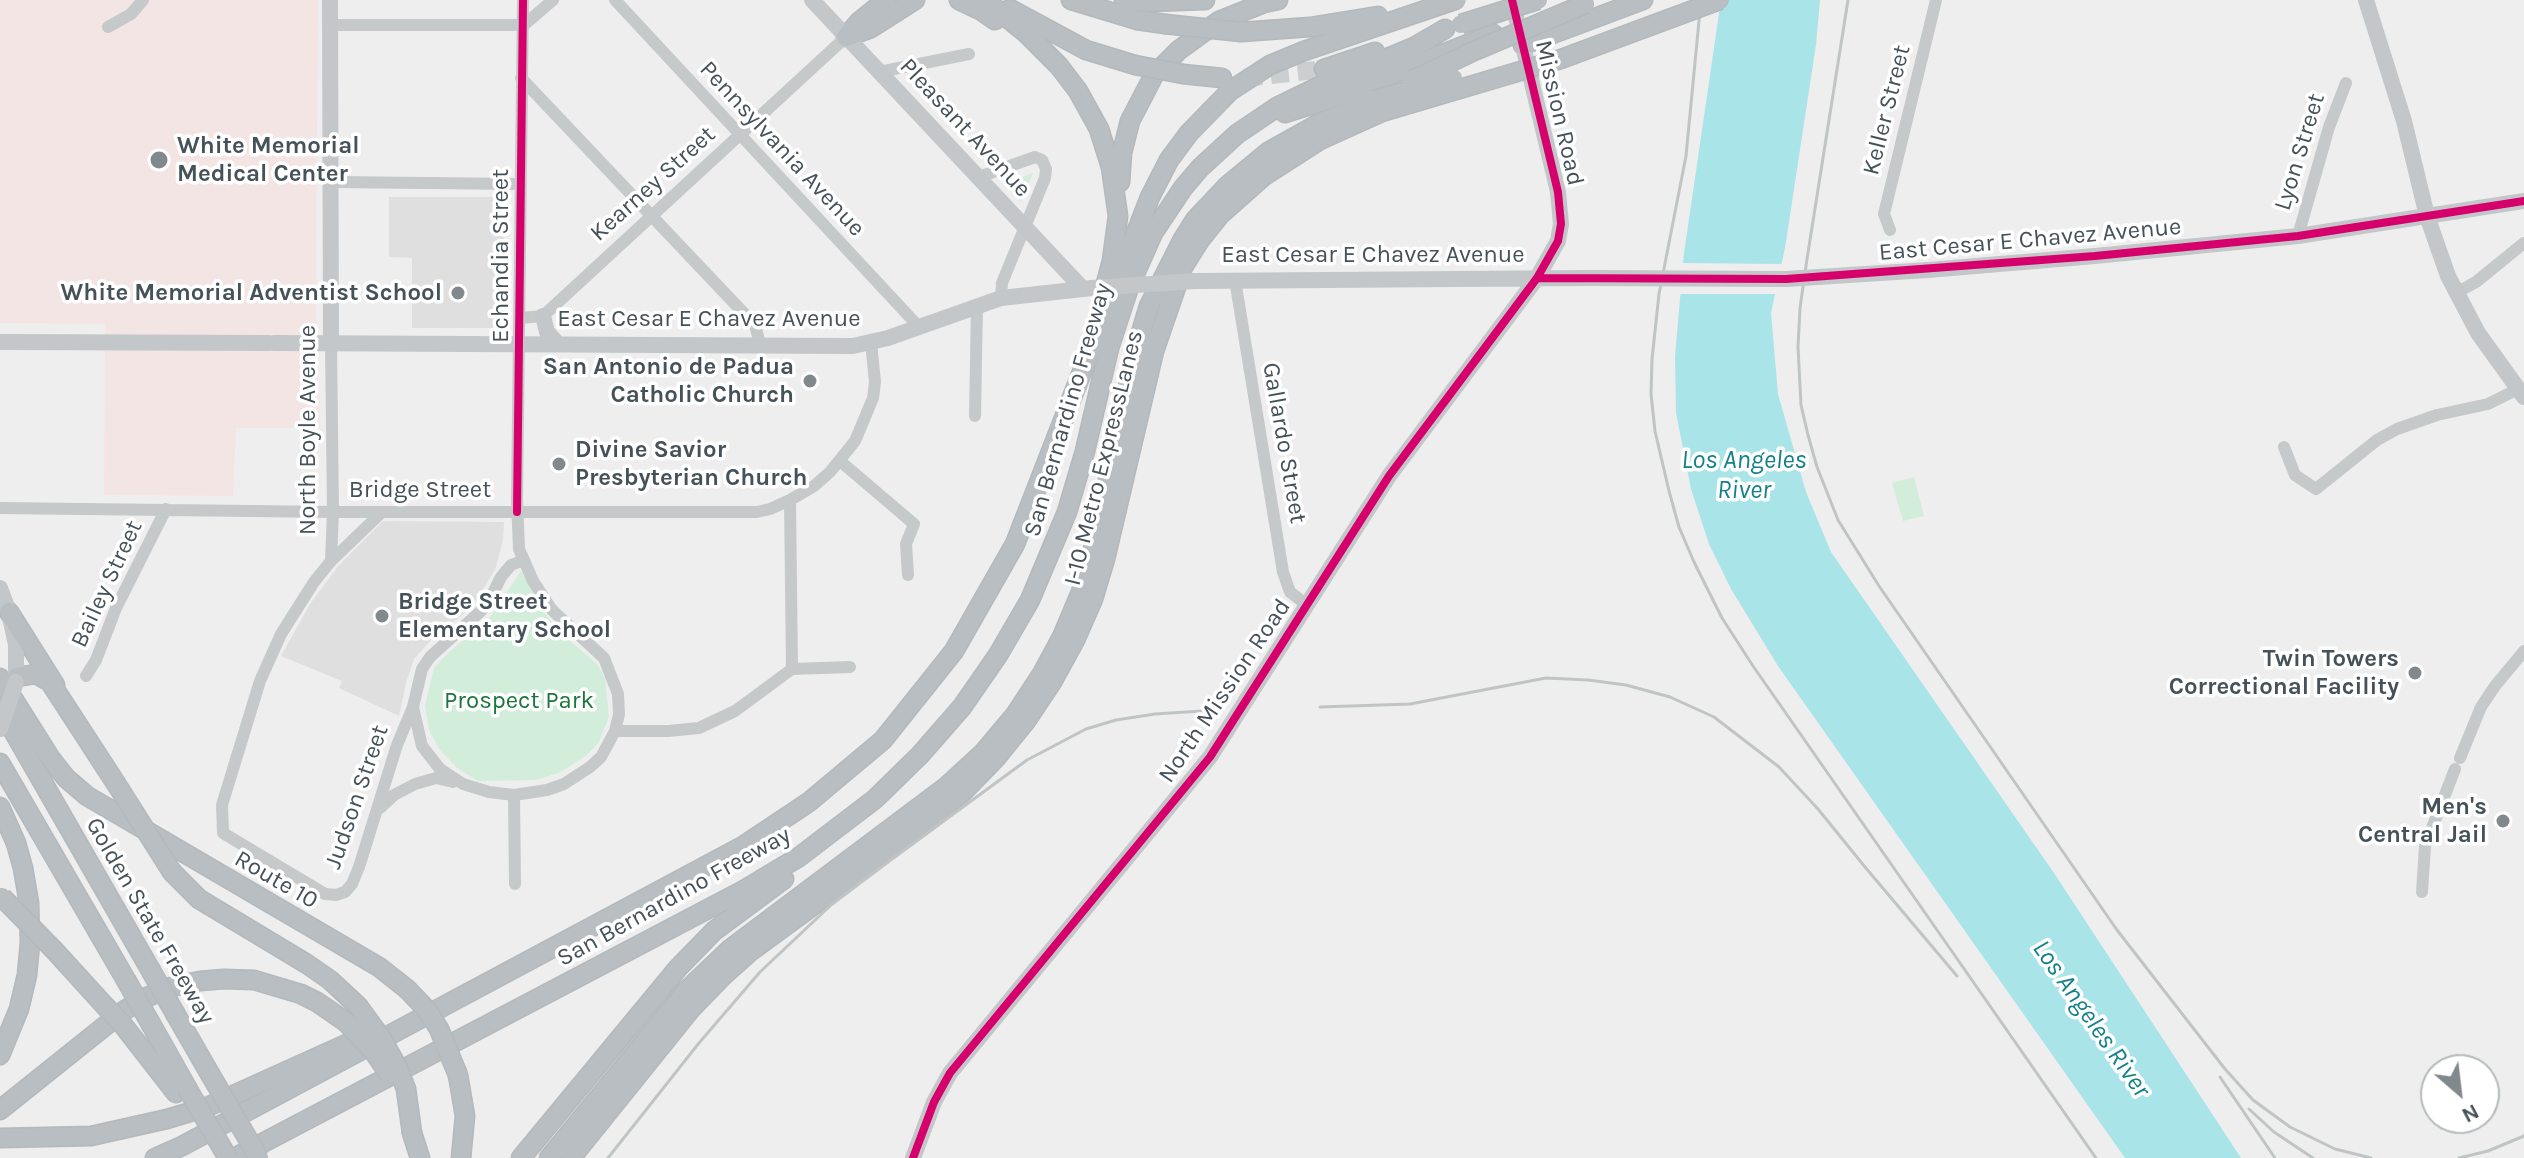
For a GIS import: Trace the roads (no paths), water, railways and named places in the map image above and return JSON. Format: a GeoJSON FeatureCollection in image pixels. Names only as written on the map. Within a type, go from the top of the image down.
{"type":"FeatureCollection","features":[{"type":"Feature","properties":{"kind":"highway"},"geometry":{"type":"LineString","coordinates":[[846,37],[886,0]]}},
{"type":"Feature","properties":{"kind":"highway"},"geometry":{"type":"LineString","coordinates":[[846,37],[871,28],[915,0]]}},
{"type":"Feature","properties":{"kind":"highway"},"geometry":{"type":"LineString","coordinates":[[959,0],[982,11],[1059,66]]}},
{"type":"Feature","properties":{"kind":"highway"},"geometry":{"type":"LineString","coordinates":[[985,0],[1026,33],[1059,66],[1078,91],[1099,129],[1111,167],[1118,216]]}},
{"type":"Feature","properties":{"kind":"highway"},"geometry":{"type":"LineString","coordinates":[[999,0],[1048,31],[1086,50],[1135,65],[1222,78]]}},
{"type":"Feature","properties":{"kind":"highway"},"geometry":{"type":"LineString","coordinates":[[1071,0],[1137,20],[1241,32],[1366,19],[1434,0]]}},
{"type":"Feature","properties":{"kind":"highway"},"geometry":{"type":"LineString","coordinates":[[1124,0],[1205,0]]}},
{"type":"Feature","properties":{"kind":"highway"},"geometry":{"type":"LineString","coordinates":[[1081,374],[1112,261],[1122,153],[1130,121],[1154,75],[1179,50],[1219,21],[1278,0]]}},
{"type":"Feature","properties":{"kind":"highway"},"geometry":{"type":"LineString","coordinates":[[1081,374],[1150,197],[1169,160],[1207,112],[1246,79],[1270,65],[1455,0]]}},
{"type":"Feature","properties":{"kind":"highway"},"geometry":{"type":"LineString","coordinates":[[1324,69],[1538,0]]}},
{"type":"Feature","properties":{"kind":"highway"},"geometry":{"type":"LineString","coordinates":[[1378,106],[1474,51],[1596,0]]}},
{"type":"Feature","properties":{"kind":"highway"},"geometry":{"type":"LineString","coordinates":[[1523,45],[1643,0]]}},
{"type":"Feature","properties":{"kind":"highway","name":"I-10 Metro ExpressLanes"},"geometry":{"type":"LineString","coordinates":[[549,1158],[688,989],[718,960],[946,787],[983,753],[1015,715],[1055,649],[1081,592],[1137,346],[1149,306],[1195,220],[1228,185],[1268,152],[1320,123],[1547,51],[1690,0]]}},
{"type":"Feature","properties":{"kind":"highway","name":"I-10 Metro ExpressLanes"},"geometry":{"type":"LineString","coordinates":[[571,1158],[691,1009],[723,976],[751,951],[942,809],[996,758],[1026,721],[1068,654],[1093,599],[1154,351],[1183,267],[1220,215],[1264,176],[1378,106],[1561,59],[1720,0]]}},
{"type":"Feature","properties":{"kind":"highway"},"geometry":{"type":"LineString","coordinates":[[1217,152],[1292,110],[1330,99],[1518,24]]}},
{"type":"Feature","properties":{"kind":"highway","name":"San Bernardino Freeway"},"geometry":{"type":"LineString","coordinates":[[234,1158],[772,874],[825,839],[875,799],[962,707],[998,655],[1030,600],[1067,512],[1109,348],[1141,258],[1168,208],[1191,178],[1217,152],[1277,107],[1414,47],[1453,26]]}},
{"type":"Feature","properties":{"kind":"highway","name":"San Bernardino Freeway"},"geometry":{"type":"LineString","coordinates":[[155,1158],[743,846],[809,802],[883,740],[954,651],[1015,544],[1081,374]]}},
{"type":"Feature","properties":{"kind":"highway"},"geometry":{"type":"LineString","coordinates":[[521,1158],[678,968],[714,931],[867,819],[901,791],[935,756],[1001,666],[1030,600]]}},
{"type":"Feature","properties":{"kind":"highway"},"geometry":{"type":"LineString","coordinates":[[9,612],[52,676],[58,691],[172,872],[199,899],[307,964],[358,1006],[398,1068],[406,1089],[412,1133]]}},
{"type":"Feature","properties":{"kind":"highway"},"geometry":{"type":"LineString","coordinates":[[11,679],[36,674],[45,677],[58,691]]}},
{"type":"Feature","properties":{"kind":"highway","name":"Route 10"},"geometry":{"type":"LineString","coordinates":[[11,679],[51,759],[66,778],[87,796],[367,960],[407,989],[427,1010],[439,1029],[458,1075],[465,1116],[461,1158]]}},
{"type":"Feature","properties":{"kind":"highway","name":"Golden State Freeway"},"geometry":{"type":"LineString","coordinates":[[0,708],[259,1158]]}},
{"type":"Feature","properties":{"kind":"highway"},"geometry":{"type":"LineString","coordinates":[[0,763],[152,1026],[181,1090],[225,1158]]}},
{"type":"Feature","properties":{"kind":"highway"},"geometry":{"type":"LineString","coordinates":[[0,807],[23,868],[29,903],[30,943],[19,1009],[0,1055]]}},
{"type":"Feature","properties":{"kind":"highway"},"geometry":{"type":"LineString","coordinates":[[1,896],[181,1090]]}},
{"type":"Feature","properties":{"kind":"highway"},"geometry":{"type":"LineString","coordinates":[[0,1110],[125,1010],[171,987],[200,981],[254,980],[317,1002],[346,1022],[368,1044],[400,1097],[420,1158]]}},
{"type":"Feature","properties":{"kind":"highway"},"geometry":{"type":"LineString","coordinates":[[0,1138],[91,1136],[207,1107],[375,1031],[422,1017]]}},
{"type":"Feature","properties":{"kind":"main road","name":"North Boyle Avenue"},"geometry":{"type":"LineString","coordinates":[[330,0],[331,344]]}},
{"type":"Feature","properties":{"kind":"main road","name":"Pleasant Avenue"},"geometry":{"type":"LineString","coordinates":[[812,0],[1024,227],[1088,289]]}},
{"type":"Feature","properties":{"kind":"main road","name":"Mission Road"},"geometry":{"type":"LineString","coordinates":[[1512,0],[1561,209],[1558,241],[1537,278]]}},
{"type":"Feature","properties":{"kind":"main road"},"geometry":{"type":"LineString","coordinates":[[2366,0],[2400,106],[2427,216],[2456,293],[2485,345],[2521,393]]}},
{"type":"Feature","properties":{"kind":"main road","name":"East Cesar E Chavez Avenue"},"geometry":{"type":"LineString","coordinates":[[0,342],[834,346],[871,342],[1001,298],[1088,289],[1235,280],[1786,279],[2095,256],[2298,236],[2524,201]]}},
{"type":"Feature","properties":{"kind":"main road","name":"North Mission Road"},"geometry":{"type":"LineString","coordinates":[[913,1158],[934,1102],[950,1073],[1210,757],[1389,476],[1537,278]]}},
{"type":"Feature","properties":{"kind":"main road"},"geometry":{"type":"LineString","coordinates":[[543,316],[547,332],[557,343]]}},
{"type":"Feature","properties":{"kind":"main road"},"geometry":{"type":"LineString","coordinates":[[0,588],[16,645],[0,729]]}},
{"type":"Feature","properties":{"kind":"street"},"geometry":{"type":"LineString","coordinates":[[108,27],[131,14],[143,0]]}},
{"type":"Feature","properties":{"kind":"street","name":"Echandia Street"},"geometry":{"type":"LineString","coordinates":[[523,0],[519,549],[533,581],[552,610],[604,658],[612,673],[618,694],[619,714],[615,731]]}},
{"type":"Feature","properties":{"kind":"street"},"geometry":{"type":"LineString","coordinates":[[330,25],[524,25],[553,0]]}},
{"type":"Feature","properties":{"kind":"street","name":"Pennsylvania Avenue"},"geometry":{"type":"LineString","coordinates":[[615,0],[919,327]]}},
{"type":"Feature","properties":{"kind":"street","name":"Keller Street"},"geometry":{"type":"LineString","coordinates":[[1890,230],[1884,214],[1936,0]]}},
{"type":"Feature","properties":{"kind":"street","name":"Kearney Street"},"geometry":{"type":"LineString","coordinates":[[543,316],[846,37]]}},
{"type":"Feature","properties":{"kind":"street"},"geometry":{"type":"LineString","coordinates":[[879,72],[969,54]]}},
{"type":"Feature","properties":{"kind":"street"},"geometry":{"type":"LineString","coordinates":[[521,78],[755,325],[760,344]]}},
{"type":"Feature","properties":{"kind":"street","name":"Lyon Street"},"geometry":{"type":"LineString","coordinates":[[2298,236],[2329,127],[2346,83]]}},
{"type":"Feature","properties":{"kind":"street"},"geometry":{"type":"LineString","coordinates":[[979,177],[1035,157],[1042,160],[1046,169],[1002,283],[1001,298]]}},
{"type":"Feature","properties":{"kind":"street"},"geometry":{"type":"LineString","coordinates":[[332,182],[521,184]]}},
{"type":"Feature","properties":{"kind":"street"},"geometry":{"type":"LineString","coordinates":[[2456,293],[2476,282],[2524,243]]}},
{"type":"Feature","properties":{"kind":"street","name":"Gallardo Street"},"geometry":{"type":"LineString","coordinates":[[1235,280],[1283,572],[1290,592],[1307,605]]}},
{"type":"Feature","properties":{"kind":"street"},"geometry":{"type":"LineString","coordinates":[[975,416],[977,305]]}},
{"type":"Feature","properties":{"kind":"street"},"geometry":{"type":"LineString","coordinates":[[521,318],[543,316]]}},
{"type":"Feature","properties":{"kind":"street","name":"Bridge Street"},"geometry":{"type":"LineString","coordinates":[[0,508],[757,512],[790,500],[814,486],[855,441],[873,398],[875,382],[871,342]]}},
{"type":"Feature","properties":{"kind":"street","name":"North Boyle Avenue"},"geometry":{"type":"LineString","coordinates":[[331,344],[331,561],[281,634],[260,681],[222,805],[223,833],[325,894],[336,895]]}},
{"type":"Feature","properties":{"kind":"street"},"geometry":{"type":"LineString","coordinates":[[2284,447],[2292,471],[2316,489],[2387,434],[2437,415],[2521,393]]}},
{"type":"Feature","properties":{"kind":"street"},"geometry":{"type":"LineString","coordinates":[[840,461],[914,524],[906,544],[908,575]]}},
{"type":"Feature","properties":{"kind":"street"},"geometry":{"type":"LineString","coordinates":[[790,500],[792,669]]}},
{"type":"Feature","properties":{"kind":"street","name":"Bailey Street"},"geometry":{"type":"LineString","coordinates":[[86,676],[166,509]]}},
{"type":"Feature","properties":{"kind":"street"},"geometry":{"type":"LineString","coordinates":[[331,561],[382,512]]}},
{"type":"Feature","properties":{"kind":"street"},"geometry":{"type":"LineString","coordinates":[[463,784],[440,769],[422,746],[413,707],[422,669],[430,657],[482,610],[511,565],[524,560]]}},
{"type":"Feature","properties":{"kind":"street"},"geometry":{"type":"LineString","coordinates":[[2422,892],[2425,846],[2481,707],[2524,651]]}},
{"type":"Feature","properties":{"kind":"street"},"geometry":{"type":"LineString","coordinates":[[378,810],[394,795],[436,778],[514,795],[547,790],[579,776],[601,757],[615,731],[699,728],[735,711],[792,669],[850,667]]}},
{"type":"Feature","properties":{"kind":"street","name":"Judson Street"},"geometry":{"type":"LineString","coordinates":[[336,895],[345,892],[352,884],[397,745],[413,707]]}},
{"type":"Feature","properties":{"kind":"street"},"geometry":{"type":"LineString","coordinates":[[514,795],[515,884]]}},
{"type":"Feature","properties":{"kind":"water","name":"Los Angeles River"},"geometry":{"type":"Polygon","coordinates":[[[1721,0],[1820,0],[1785,248],[1771,313],[1778,394],[1806,492],[1831,552],[2054,873],[2241,1158],[2125,1158],[1778,666],[1731,589],[1709,544],[1691,489],[1676,413],[1675,357],[1684,253],[1721,0]]]}},
{"type":"Feature","properties":{"kind":"tunnel"},"geometry":{"type":"LineString","coordinates":[[1244,78],[1324,69]]}},
{"type":"Feature","properties":{"kind":"railway"},"geometry":{"type":"LineString","coordinates":[[1701,0],[1686,156],[1659,294],[1652,359],[1651,394],[1655,431],[1679,527],[1722,618],[1753,666],[2096,1158]]}},
{"type":"Feature","properties":{"kind":"railway"},"geometry":{"type":"LineString","coordinates":[[1848,0],[1807,259],[1798,347],[1801,405],[1817,467],[1838,520],[1879,586],[2117,930],[2225,1069],[2253,1100],[2290,1127],[2335,1149],[2371,1158]]}},
{"type":"Feature","properties":{"kind":"railway"},"geometry":{"type":"LineString","coordinates":[[1320,707],[1410,704],[1546,678],[1626,685],[1670,697],[1714,717],[1779,767],[1818,809],[1957,976]]}},
{"type":"Feature","properties":{"kind":"railway"},"geometry":{"type":"LineString","coordinates":[[608,1158],[760,972],[831,905],[892,859],[1027,760],[1086,729],[1116,720],[1155,714],[1218,710]]}},
{"type":"Feature","properties":{"kind":"railway"},"geometry":{"type":"LineString","coordinates":[[2220,1077],[2275,1158]]}},
{"type":"Feature","properties":{"kind":"railway"},"geometry":{"type":"LineString","coordinates":[[2249,1109],[2274,1132],[2313,1158]]}},
{"type":"Feature","properties":{"kind":"railway"},"geometry":{"type":"LineString","coordinates":[[2459,1158],[2488,1151],[2524,1136]]}},
{"type":"Feature","properties":{"kind":"place","name":"White Memorial Medical Center"},"geometry":{"type":"Point","coordinates":[159,160]}},
{"type":"Feature","properties":{"kind":"place","name":"White Memorial Adventist School"},"geometry":{"type":"Point","coordinates":[458,293]}},
{"type":"Feature","properties":{"kind":"place","name":"San Antonio de Padua Catholic Church"},"geometry":{"type":"Point","coordinates":[810,381]}},
{"type":"Feature","properties":{"kind":"place","name":"Divine Savior Presbyterian Church"},"geometry":{"type":"Point","coordinates":[559,464]}},
{"type":"Feature","properties":{"kind":"place","name":"Bridge Street Elementary School"},"geometry":{"type":"Point","coordinates":[382,616]}},
{"type":"Feature","properties":{"kind":"place","name":"Twin Towers Correctional Facility"},"geometry":{"type":"Point","coordinates":[2415,673]}},
{"type":"Feature","properties":{"kind":"place","name":"Men's Central Jail"},"geometry":{"type":"Point","coordinates":[2503,821]}},
{"type":"Feature","properties":{"kind":"park label","name":"Prospect Park"},"geometry":{"type":"Point","coordinates":[519,701]}}]}
